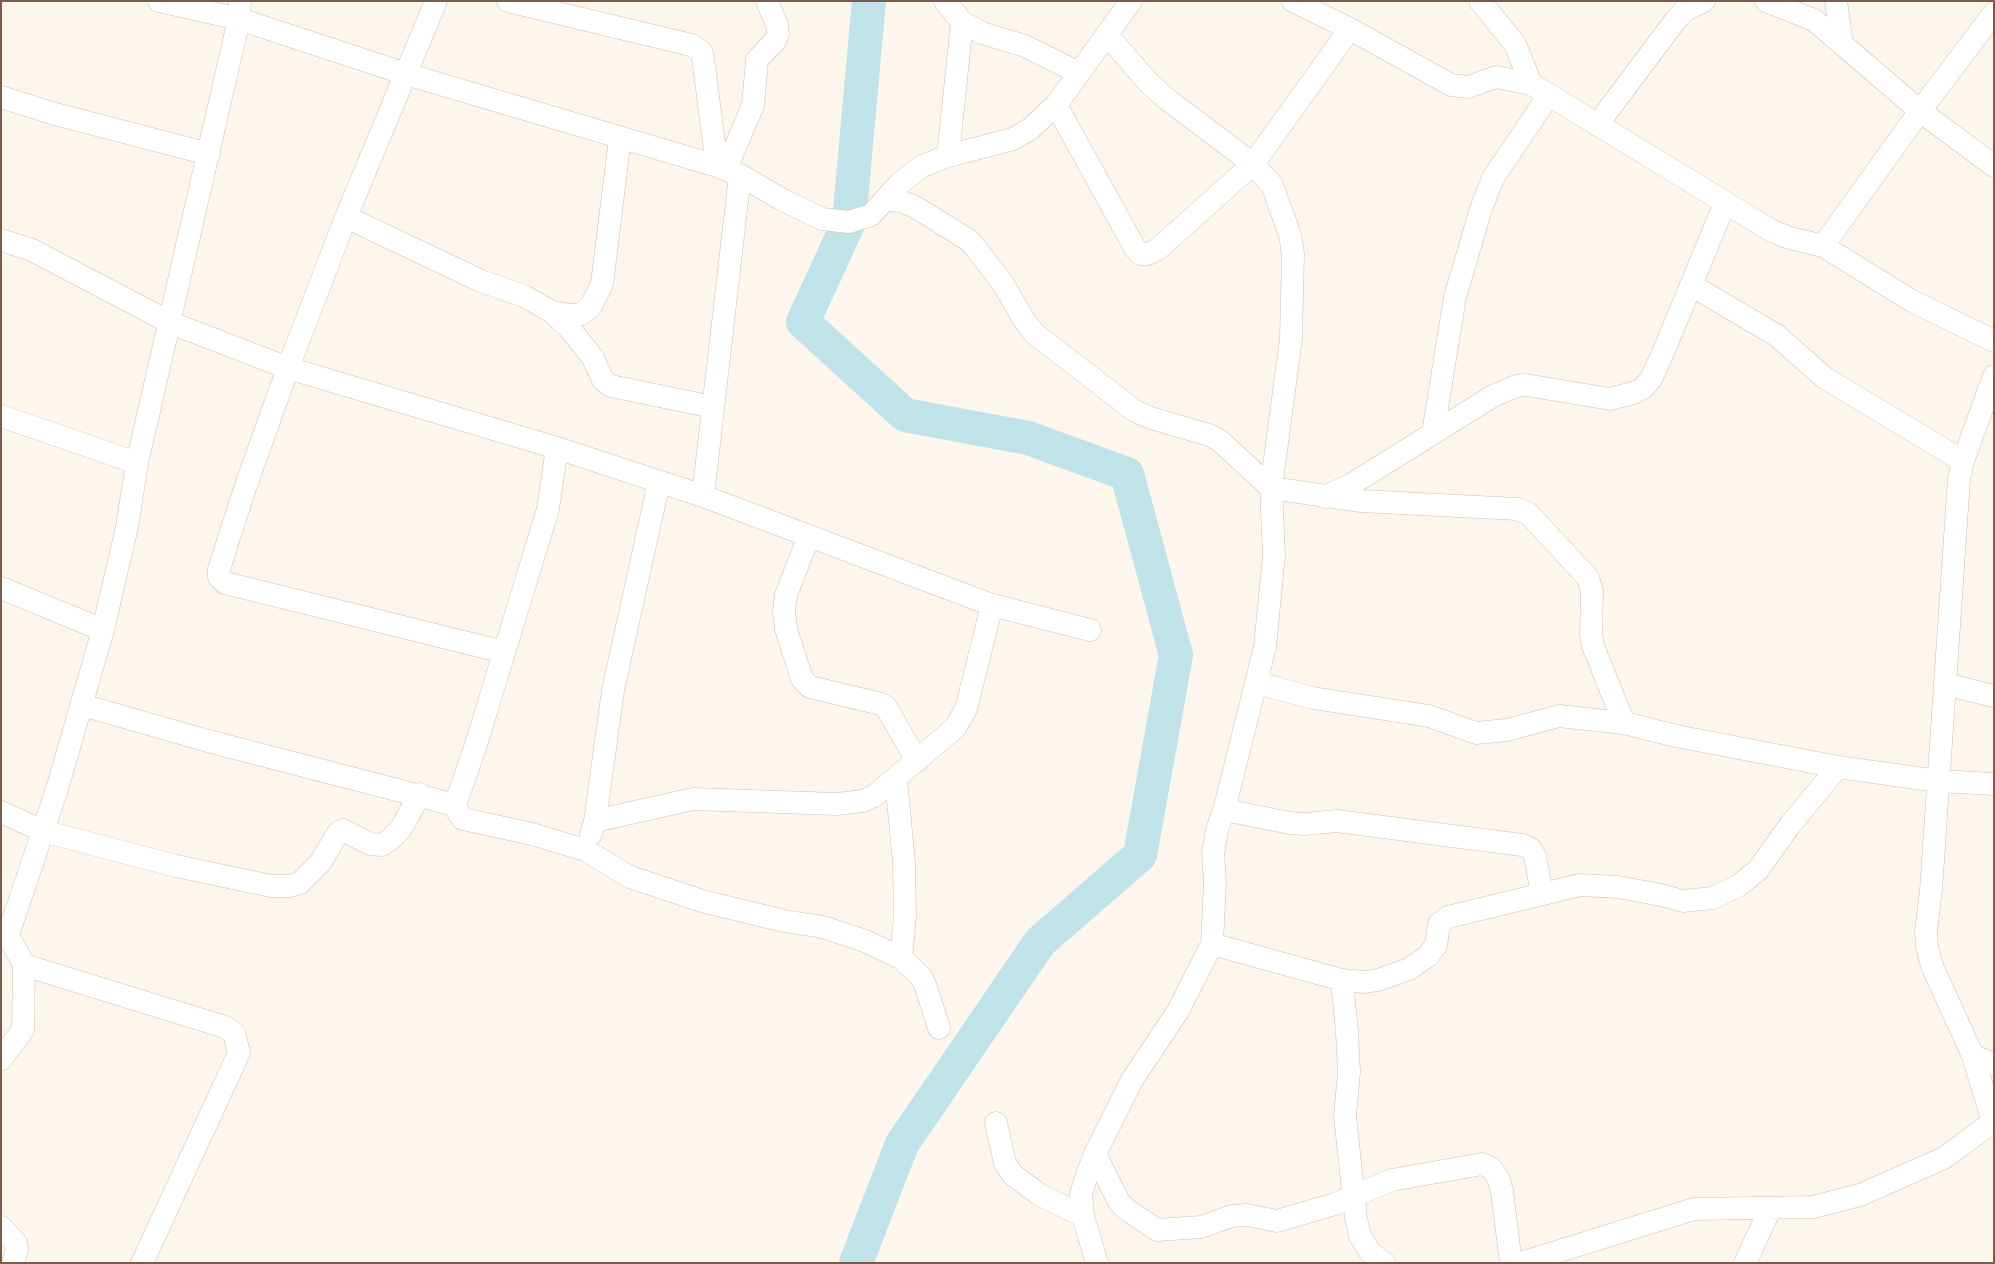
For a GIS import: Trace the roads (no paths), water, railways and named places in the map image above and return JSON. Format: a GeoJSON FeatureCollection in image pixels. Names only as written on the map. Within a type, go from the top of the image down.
{"type":"FeatureCollection","features":[{"type":"Feature","properties":{"kind":"street"},"geometry":{"type":"LineString","coordinates":[[159,1],[240,10],[406,74],[728,170],[781,199],[822,219],[849,222],[871,215],[887,200],[900,184],[922,166],[948,156],[1013,139],[1030,129],[1056,105],[1131,1]]}},
{"type":"Feature","properties":{"kind":"street"},"geometry":{"type":"LineString","coordinates":[[436,1],[346,217],[288,368],[245,488],[219,569],[219,577],[224,583],[504,652]]}},
{"type":"Feature","properties":{"kind":"street"},"geometry":{"type":"LineString","coordinates":[[508,1],[691,45],[701,51],[714,138],[728,170]]}},
{"type":"Feature","properties":{"kind":"street"},"geometry":{"type":"LineString","coordinates":[[703,496],[713,406],[728,170],[749,116],[755,92],[757,60],[775,41],[778,34],[777,25],[767,1]]}},
{"type":"Feature","properties":{"kind":"street"},"geometry":{"type":"LineString","coordinates":[[945,1],[962,22],[982,33],[1025,46],[1079,73]]}},
{"type":"Feature","properties":{"kind":"street"},"geometry":{"type":"LineString","coordinates":[[1293,1],[1350,29],[1451,85],[1468,87],[1496,77],[1540,89],[1725,204],[1778,233],[1790,238],[1823,246],[1912,301],[1994,341]]}},
{"type":"Feature","properties":{"kind":"street"},"geometry":{"type":"LineString","coordinates":[[1480,1],[1515,44],[1540,89]]}},
{"type":"Feature","properties":{"kind":"street"},"geometry":{"type":"LineString","coordinates":[[1597,125],[1675,21],[1685,10],[1704,1]]}},
{"type":"Feature","properties":{"kind":"street"},"geometry":{"type":"LineString","coordinates":[[1766,1],[1814,20],[1920,111],[1994,166]]}},
{"type":"Feature","properties":{"kind":"street"},"geometry":{"type":"LineString","coordinates":[[1836,1],[1842,44]]}},
{"type":"Feature","properties":{"kind":"street"},"geometry":{"type":"LineString","coordinates":[[1,1059],[23,1030],[24,965],[4,935],[43,831],[82,705],[102,630],[127,527],[137,464],[171,323],[240,10]]}},
{"type":"Feature","properties":{"kind":"street"},"geometry":{"type":"LineString","coordinates":[[1823,246],[1920,111],[1994,13]]}},
{"type":"Feature","properties":{"kind":"street"},"geometry":{"type":"LineString","coordinates":[[948,156],[962,22]]}},
{"type":"Feature","properties":{"kind":"street"},"geometry":{"type":"LineString","coordinates":[[1056,105],[1135,248],[1140,254],[1148,254],[1158,249],[1252,164],[1350,29]]}},
{"type":"Feature","properties":{"kind":"street"},"geometry":{"type":"LineString","coordinates":[[1097,1263],[1082,1216],[1082,1194],[1095,1154],[1132,1080],[1178,1011],[1202,967],[1212,944],[1215,882],[1213,853],[1217,830],[1224,810],[1265,647],[1274,554],[1270,488],[1290,339],[1293,254],[1290,235],[1272,185],[1252,164],[1168,100],[1149,83],[1107,35]]}},
{"type":"Feature","properties":{"kind":"street"},"geometry":{"type":"LineString","coordinates":[[1433,433],[1455,297],[1481,209],[1493,178],[1540,89]]}},
{"type":"Feature","properties":{"kind":"street"},"geometry":{"type":"LineString","coordinates":[[1,97],[55,114],[209,154]]}},
{"type":"Feature","properties":{"kind":"street"},"geometry":{"type":"LineString","coordinates":[[714,138],[749,116]]}},
{"type":"Feature","properties":{"kind":"street"},"geometry":{"type":"LineString","coordinates":[[552,312],[571,315],[582,314],[591,306],[602,284],[620,138]]}},
{"type":"Feature","properties":{"kind":"street"},"geometry":{"type":"LineString","coordinates":[[887,200],[901,201],[917,208],[970,241],[1002,282],[1024,320],[1035,334],[1122,401],[1151,418],[1209,435],[1219,440],[1270,488],[1361,501],[1517,509],[1529,514],[1588,578],[1592,592],[1591,636],[1593,646],[1609,682],[1624,723]]}},
{"type":"Feature","properties":{"kind":"street"},"geometry":{"type":"LineString","coordinates":[[1325,497],[1352,484],[1493,396],[1516,386],[1526,385],[1610,399],[1633,393],[1643,388],[1651,379],[1725,204]]}},
{"type":"Feature","properties":{"kind":"street"},"geometry":{"type":"LineString","coordinates":[[346,217],[481,281],[524,296],[552,312],[570,330],[593,358],[603,380],[611,386],[713,406]]}},
{"type":"Feature","properties":{"kind":"street"},"geometry":{"type":"LineString","coordinates":[[1,240],[32,250],[171,323],[288,368],[557,448],[703,496],[992,605],[1090,630]]}},
{"type":"Feature","properties":{"kind":"street"},"geometry":{"type":"LineString","coordinates":[[1691,285],[1776,335],[1825,378],[1963,461]]}},
{"type":"Feature","properties":{"kind":"street"},"geometry":{"type":"LineString","coordinates":[[1521,1263],[1559,1258],[1694,1210],[1812,1207],[1860,1195],[1944,1158],[1994,1122],[1973,1056],[1932,966],[1927,947],[1926,931],[1931,890],[1959,479],[1963,461],[1994,376]]}},
{"type":"Feature","properties":{"kind":"street"},"geometry":{"type":"LineString","coordinates":[[1,416],[137,464]]}},
{"type":"Feature","properties":{"kind":"street"},"geometry":{"type":"LineString","coordinates":[[455,804],[475,748],[548,509],[557,448]]}},
{"type":"Feature","properties":{"kind":"street"},"geometry":{"type":"LineString","coordinates":[[585,850],[595,821],[613,690],[659,482]]}},
{"type":"Feature","properties":{"kind":"street"},"geometry":{"type":"LineString","coordinates":[[809,536],[786,595],[784,611],[786,629],[802,679],[810,687],[881,704],[886,707],[917,760]]}},
{"type":"Feature","properties":{"kind":"street"},"geometry":{"type":"LineString","coordinates":[[1,588],[102,630]]}},
{"type":"Feature","properties":{"kind":"street"},"geometry":{"type":"LineString","coordinates":[[595,821],[693,799],[837,804],[863,801],[874,796],[896,780],[955,728],[966,709],[992,605]]}},
{"type":"Feature","properties":{"kind":"street"},"geometry":{"type":"LineString","coordinates":[[1257,683],[1313,698],[1429,716],[1476,733],[1507,730],[1559,716],[1624,723],[1676,736],[1838,767],[1938,781],[1994,784]]}},
{"type":"Feature","properties":{"kind":"street"},"geometry":{"type":"LineString","coordinates":[[1945,684],[1994,696]]}},
{"type":"Feature","properties":{"kind":"street"},"geometry":{"type":"LineString","coordinates":[[82,705],[208,741],[455,804],[463,818],[532,834],[585,850],[630,877],[702,901],[784,921],[823,927],[865,941],[900,958],[922,978],[939,1028]]}},
{"type":"Feature","properties":{"kind":"street"},"geometry":{"type":"LineString","coordinates":[[1212,944],[1342,980],[1365,982],[1378,980],[1409,969],[1428,956],[1436,945],[1439,924],[1448,917],[1542,894],[1580,885],[1618,887],[1661,894],[1683,901],[1713,898],[1738,886],[1758,870],[1790,825],[1838,767]]}},
{"type":"Feature","properties":{"kind":"street"},"geometry":{"type":"LineString","coordinates":[[896,780],[904,863],[905,916],[900,958]]}},
{"type":"Feature","properties":{"kind":"street"},"geometry":{"type":"LineString","coordinates":[[1,812],[43,831],[176,866],[271,886],[290,886],[300,883],[320,863],[338,833],[343,830],[370,844],[382,845],[392,838],[402,827],[420,794]]}},
{"type":"Feature","properties":{"kind":"street"},"geometry":{"type":"LineString","coordinates":[[1224,810],[1290,823],[1304,824],[1337,821],[1522,845],[1531,849],[1536,856],[1542,894]]}},
{"type":"Feature","properties":{"kind":"street"},"geometry":{"type":"LineString","coordinates":[[24,965],[225,1027],[234,1033],[239,1053],[142,1263]]}},
{"type":"Feature","properties":{"kind":"street"},"geometry":{"type":"LineString","coordinates":[[1342,980],[1347,1032],[1348,1065],[1348,1090],[1345,1116],[1354,1197],[1360,1236],[1370,1252],[1384,1263]]}},
{"type":"Feature","properties":{"kind":"street"},"geometry":{"type":"LineString","coordinates":[[1973,1056],[1994,1064]]}},
{"type":"Feature","properties":{"kind":"street"},"geometry":{"type":"LineString","coordinates":[[996,1123],[1005,1163],[1013,1175],[1040,1195],[1082,1216]]}},
{"type":"Feature","properties":{"kind":"street"},"geometry":{"type":"LineString","coordinates":[[1095,1154],[1119,1202],[1126,1209],[1157,1230],[1201,1227],[1232,1216],[1247,1216],[1277,1220],[1354,1197],[1392,1180],[1482,1164],[1491,1168],[1498,1178],[1502,1191],[1511,1263]]}},
{"type":"Feature","properties":{"kind":"street"},"geometry":{"type":"LineString","coordinates":[[1744,1263],[1770,1209]]}},
{"type":"Feature","properties":{"kind":"street"},"geometry":{"type":"LineString","coordinates":[[1,1227],[16,1243],[17,1250],[13,1263]]}},
{"type":"Feature","properties":{"kind":"waterway"},"geometry":{"type":"LineString","coordinates":[[856,1263],[902,1144],[1040,942],[1140,855],[1176,655],[1127,474],[1028,438],[905,415],[803,322],[849,222],[869,1]]}}]}
